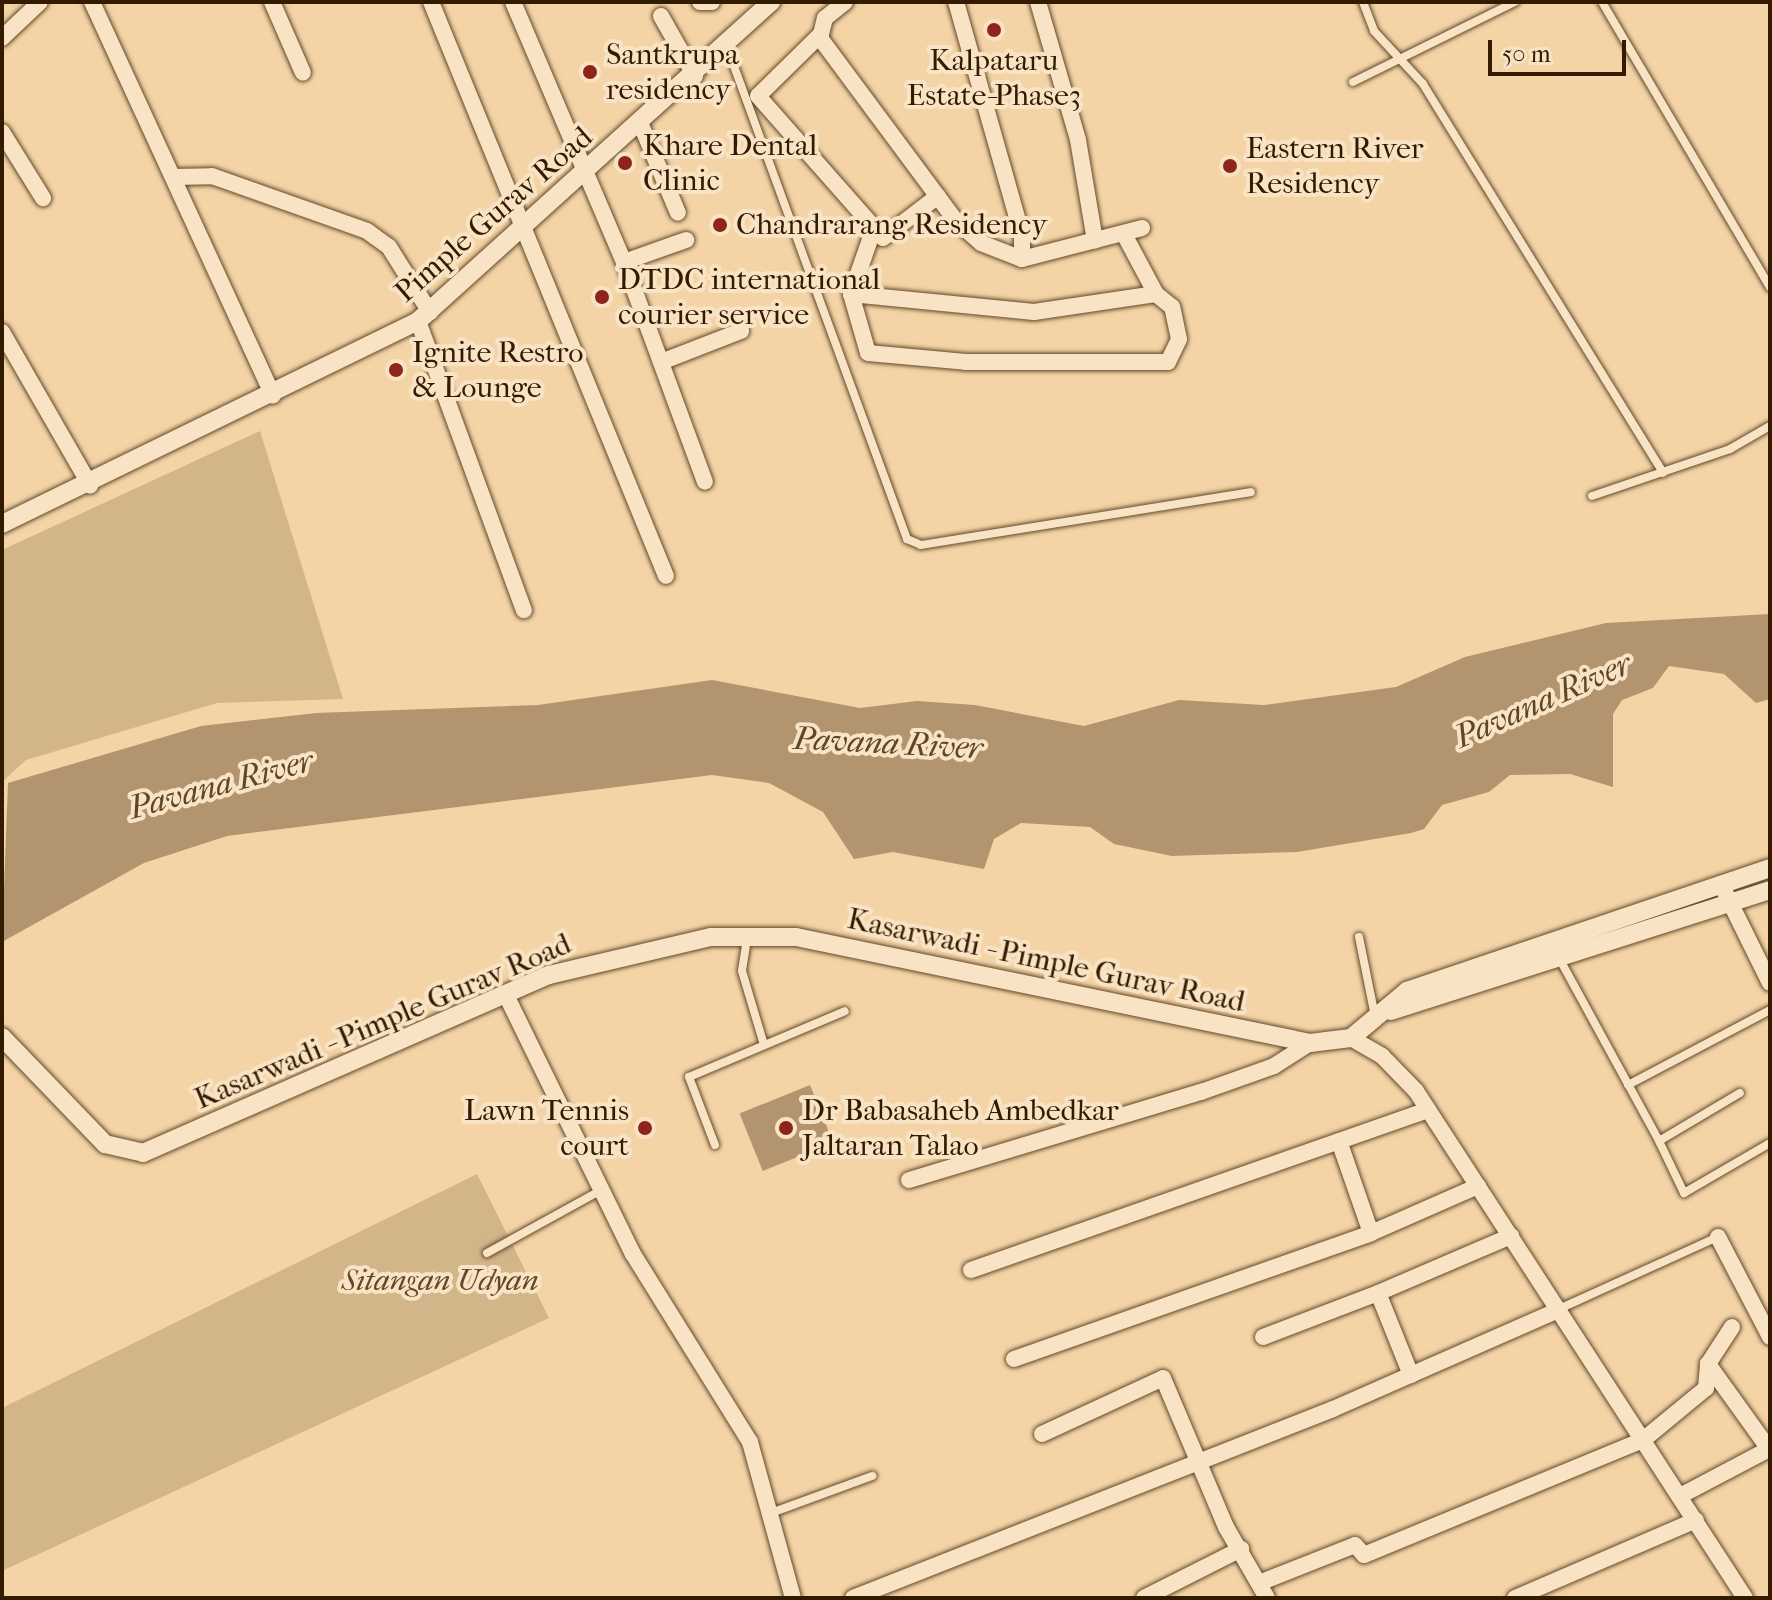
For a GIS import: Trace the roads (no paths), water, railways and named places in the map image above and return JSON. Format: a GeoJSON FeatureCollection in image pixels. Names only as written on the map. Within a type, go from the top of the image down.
{"type":"FeatureCollection","features":[{"type":"Feature","properties":{"kind":"street"},"geometry":{"type":"LineString","coordinates":[[2,38],[22,8],[40,2]]}},
{"type":"Feature","properties":{"kind":"street"},"geometry":{"type":"LineString","coordinates":[[92,2],[273,395]]}},
{"type":"Feature","properties":{"kind":"street"},"geometry":{"type":"LineString","coordinates":[[272,2],[303,73]]}},
{"type":"Feature","properties":{"kind":"street"},"geometry":{"type":"LineString","coordinates":[[431,2],[528,225],[666,576]]}},
{"type":"Feature","properties":{"kind":"street"},"geometry":{"type":"LineString","coordinates":[[513,2],[624,262],[705,482]]}},
{"type":"Feature","properties":{"kind":"street"},"geometry":{"type":"LineString","coordinates":[[700,2],[712,2]]}},
{"type":"Feature","properties":{"kind":"street","name":"Pimple Gurav Road"},"geometry":{"type":"LineString","coordinates":[[2,524],[90,485],[424,317],[727,47],[771,2]]}},
{"type":"Feature","properties":{"kind":"street"},"geometry":{"type":"LineString","coordinates":[[845,2],[825,18],[821,34],[758,96],[874,228],[889,239],[938,196]]}},
{"type":"Feature","properties":{"kind":"street"},"geometry":{"type":"LineString","coordinates":[[956,2],[1022,235],[1022,259]]}},
{"type":"Feature","properties":{"kind":"street"},"geometry":{"type":"LineString","coordinates":[[1038,2],[1078,140],[1095,241]]}},
{"type":"Feature","properties":{"kind":"street"},"geometry":{"type":"LineString","coordinates":[[661,16],[695,76]]}},
{"type":"Feature","properties":{"kind":"street"},"geometry":{"type":"LineString","coordinates":[[821,34],[938,196],[981,243],[1022,259],[1142,228]]}},
{"type":"Feature","properties":{"kind":"street"},"geometry":{"type":"LineString","coordinates":[[641,125],[678,213]]}},
{"type":"Feature","properties":{"kind":"street"},"geometry":{"type":"LineString","coordinates":[[2,132],[43,198]]}},
{"type":"Feature","properties":{"kind":"street"},"geometry":{"type":"LineString","coordinates":[[173,177],[212,176],[367,231],[389,247],[424,317],[524,610]]}},
{"type":"Feature","properties":{"kind":"street"},"geometry":{"type":"LineString","coordinates":[[874,228],[851,294],[868,353],[966,362],[1168,362],[1179,339],[1172,307],[1156,294],[1124,234]]}},
{"type":"Feature","properties":{"kind":"street"},"geometry":{"type":"LineString","coordinates":[[624,262],[686,240]]}},
{"type":"Feature","properties":{"kind":"street"},"geometry":{"type":"LineString","coordinates":[[851,294],[1034,312],[1156,294]]}},
{"type":"Feature","properties":{"kind":"street"},"geometry":{"type":"LineString","coordinates":[[661,362],[741,331]]}},
{"type":"Feature","properties":{"kind":"street"},"geometry":{"type":"LineString","coordinates":[[2,332],[90,485]]}},
{"type":"Feature","properties":{"kind":"street","name":"Kasarwadi - Pimple Gurav Road"},"geometry":{"type":"LineString","coordinates":[[2,1037],[105,1144],[143,1153],[506,995],[627,952],[748,934],[796,937],[1310,1043],[1351,1038],[1383,1016],[1407,991],[1770,868]]}},
{"type":"Feature","properties":{"kind":"street"},"geometry":{"type":"LineString","coordinates":[[1721,884],[1766,964],[1770,983]]}},
{"type":"Feature","properties":{"kind":"street","name":"Kasarwadi - Pimple Gurav Road"},"geometry":{"type":"LineString","coordinates":[[1383,1016],[1770,890]]}},
{"type":"Feature","properties":{"kind":"street"},"geometry":{"type":"LineString","coordinates":[[506,995],[600,1191],[739,1419],[771,1513],[793,1598]]}},
{"type":"Feature","properties":{"kind":"street"},"geometry":{"type":"LineString","coordinates":[[1351,1038],[1382,1056],[1428,1110],[1745,1598]]}},
{"type":"Feature","properties":{"kind":"street"},"geometry":{"type":"LineString","coordinates":[[909,1180],[1226,1084],[1310,1043]]}},
{"type":"Feature","properties":{"kind":"street"},"geometry":{"type":"LineString","coordinates":[[971,1270],[1428,1110]]}},
{"type":"Feature","properties":{"kind":"street"},"geometry":{"type":"LineString","coordinates":[[1339,1141],[1371,1233]]}},
{"type":"Feature","properties":{"kind":"street"},"geometry":{"type":"LineString","coordinates":[[1014,1359],[1371,1233],[1478,1186]]}},
{"type":"Feature","properties":{"kind":"street"},"geometry":{"type":"LineString","coordinates":[[1263,1337],[1378,1293],[1511,1236]]}},
{"type":"Feature","properties":{"kind":"street"},"geometry":{"type":"LineString","coordinates":[[1718,1237],[1770,1337]]}},
{"type":"Feature","properties":{"kind":"street"},"geometry":{"type":"LineString","coordinates":[[1378,1293],[1411,1375]]}},
{"type":"Feature","properties":{"kind":"street"},"geometry":{"type":"LineString","coordinates":[[853,1598],[1411,1375],[1559,1310]]}},
{"type":"Feature","properties":{"kind":"street"},"geometry":{"type":"LineString","coordinates":[[1042,1434],[1163,1378],[1196,1459],[1263,1590],[1355,1545],[1364,1555],[1643,1440],[1706,1388],[1708,1364],[1732,1327]]}},
{"type":"Feature","properties":{"kind":"street"},"geometry":{"type":"LineString","coordinates":[[1680,1496],[1769,1449],[1708,1364]]}},
{"type":"Feature","properties":{"kind":"street"},"geometry":{"type":"LineString","coordinates":[[1515,1598],[1696,1520]]}},
{"type":"Feature","properties":{"kind":"street"},"geometry":{"type":"LineString","coordinates":[[1144,1598],[1241,1549]]}},
{"type":"Feature","properties":{"kind":"lane"},"geometry":{"type":"LineString","coordinates":[[1363,2],[1374,31],[1402,57],[1663,473]]}},
{"type":"Feature","properties":{"kind":"lane"},"geometry":{"type":"LineString","coordinates":[[1353,82],[1515,2]]}},
{"type":"Feature","properties":{"kind":"lane"},"geometry":{"type":"LineString","coordinates":[[1602,2],[1770,287]]}},
{"type":"Feature","properties":{"kind":"lane"},"geometry":{"type":"LineString","coordinates":[[727,47],[907,539],[921,545],[1251,492]]}},
{"type":"Feature","properties":{"kind":"lane"},"geometry":{"type":"LineString","coordinates":[[1592,496],[1663,473],[1770,426]]}},
{"type":"Feature","properties":{"kind":"lane"},"geometry":{"type":"LineString","coordinates":[[748,934],[742,971],[764,1045]]}},
{"type":"Feature","properties":{"kind":"lane"},"geometry":{"type":"LineString","coordinates":[[1359,937],[1383,1016]]}},
{"type":"Feature","properties":{"kind":"lane"},"geometry":{"type":"LineString","coordinates":[[1558,957],[1659,1141],[1684,1193],[1770,1143]]}},
{"type":"Feature","properties":{"kind":"lane"},"geometry":{"type":"LineString","coordinates":[[1628,1085],[1770,1010]]}},
{"type":"Feature","properties":{"kind":"lane"},"geometry":{"type":"LineString","coordinates":[[715,1145],[689,1077],[845,1011]]}},
{"type":"Feature","properties":{"kind":"lane"},"geometry":{"type":"LineString","coordinates":[[1659,1141],[1740,1093]]}},
{"type":"Feature","properties":{"kind":"lane"},"geometry":{"type":"LineString","coordinates":[[487,1253],[600,1191]]}},
{"type":"Feature","properties":{"kind":"lane"},"geometry":{"type":"LineString","coordinates":[[1559,1310],[1718,1237]]}},
{"type":"Feature","properties":{"kind":"lane"},"geometry":{"type":"LineString","coordinates":[[771,1513],[872,1476]]}},
{"type":"Feature","properties":{"kind":"water","name":"Pavana River"},"geometry":{"type":"Polygon","coordinates":[[[1770,614],[1770,699],[1756,703],[1724,674],[1669,666],[1653,688],[1622,700],[1613,714],[1613,787],[1570,774],[1510,775],[1489,792],[1442,805],[1424,829],[1411,833],[1297,852],[1172,856],[1114,844],[1090,827],[1021,823],[994,839],[984,869],[893,852],[854,859],[823,812],[769,783],[712,775],[227,836],[144,863],[2,942],[8,783],[201,726],[316,713],[538,705],[712,680],[860,708],[917,701],[975,705],[1084,726],[1179,700],[1264,705],[1396,687],[1465,657],[1606,623],[1770,614]]]}},
{"type":"Feature","properties":{"kind":"water","name":"Dr Babasaheb Ambedkar Jaltaran Talao"},"geometry":{"type":"Polygon","coordinates":[[[810,1085],[833,1142],[763,1171],[740,1113],[810,1085]]]}},
{"type":"Feature","properties":{"kind":"place","name":"Kalpataru Estate-Phase3"},"geometry":{"type":"Point","coordinates":[994,30]}},
{"type":"Feature","properties":{"kind":"place","name":"Santkrupa residency"},"geometry":{"type":"Point","coordinates":[590,72]}},
{"type":"Feature","properties":{"kind":"place","name":"Khare Dental Clinic"},"geometry":{"type":"Point","coordinates":[625,163]}},
{"type":"Feature","properties":{"kind":"place","name":"Eastern River Residency"},"geometry":{"type":"Point","coordinates":[1230,166]}},
{"type":"Feature","properties":{"kind":"place","name":"Chandrarang Residency"},"geometry":{"type":"Point","coordinates":[720,225]}},
{"type":"Feature","properties":{"kind":"place","name":"DTDC international courier service"},"geometry":{"type":"Point","coordinates":[602,297]}},
{"type":"Feature","properties":{"kind":"place","name":"Ignite Restro & Lounge"},"geometry":{"type":"Point","coordinates":[396,370]}},
{"type":"Feature","properties":{"kind":"place","name":"Lawn Tennis court"},"geometry":{"type":"Point","coordinates":[645,1128]}},
{"type":"Feature","properties":{"kind":"place","name":"Dr Babasaheb Ambedkar Jaltaran Talao"},"geometry":{"type":"Point","coordinates":[786,1128]}},
{"type":"Feature","properties":{"kind":"park label","name":"Sitangan Udyan"},"geometry":{"type":"Point","coordinates":[440,1281]}}]}
